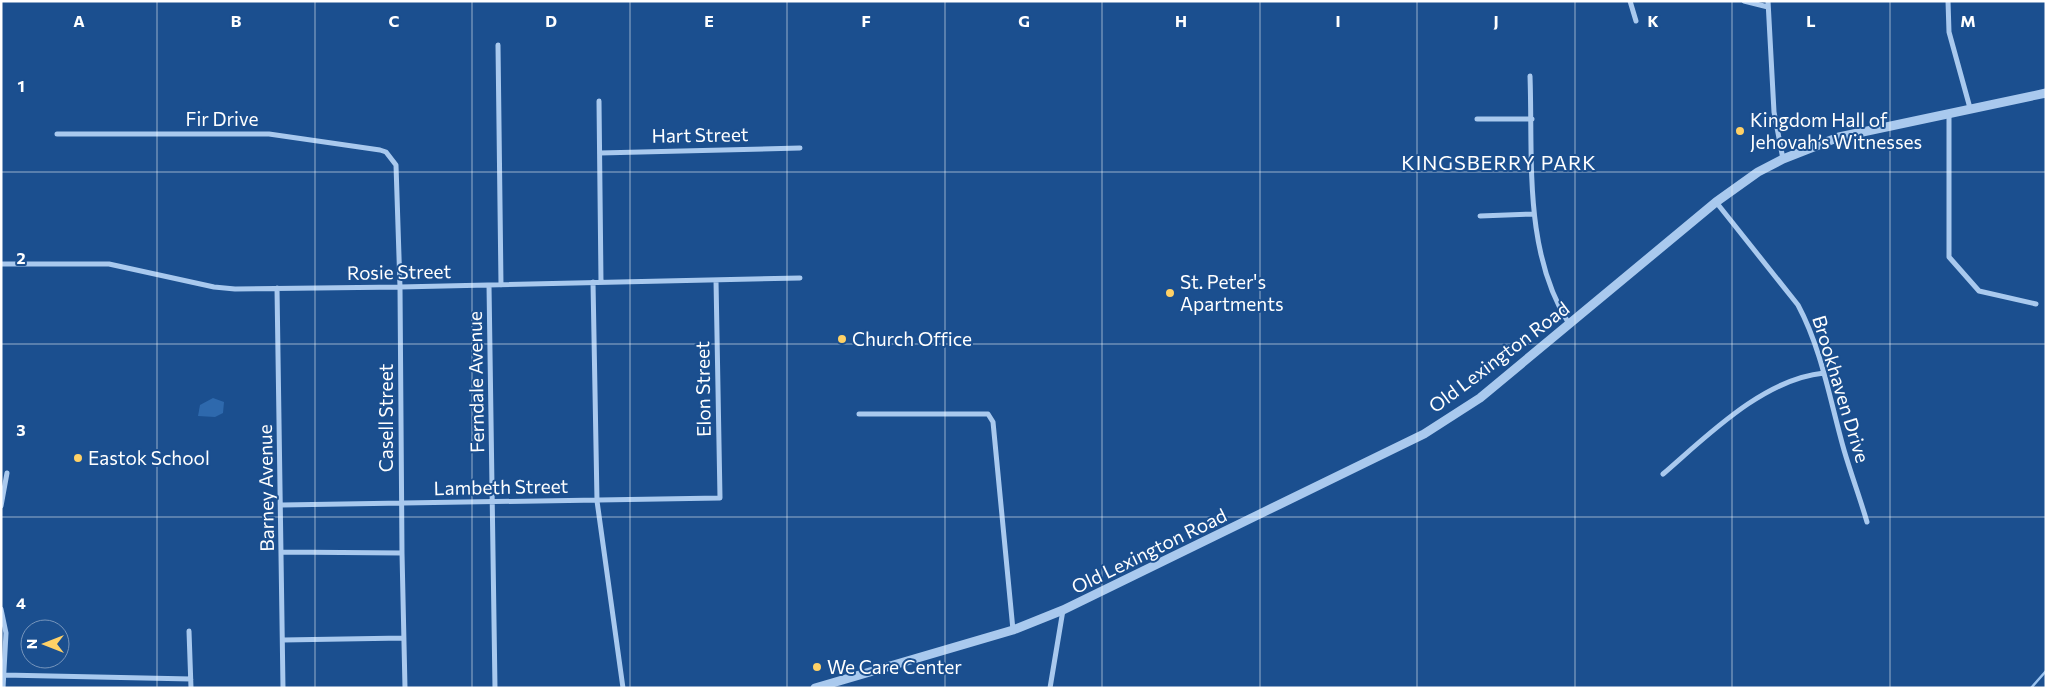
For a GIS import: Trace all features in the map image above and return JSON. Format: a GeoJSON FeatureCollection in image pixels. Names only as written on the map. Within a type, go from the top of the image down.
{"type":"FeatureCollection","features":[{"type":"Feature","properties":{"kind":"street"},"geometry":{"type":"LineString","coordinates":[[1630,1],[1636,21]]}},
{"type":"Feature","properties":{"kind":"street"},"geometry":{"type":"LineString","coordinates":[[1744,1],[1768,4],[1774,112],[1783,159]]}},
{"type":"Feature","properties":{"kind":"street"},"geometry":{"type":"LineString","coordinates":[[1948,1],[1949,32],[1970,108]]}},
{"type":"Feature","properties":{"kind":"street"},"geometry":{"type":"LineString","coordinates":[[498,45],[501,285]]}},
{"type":"Feature","properties":{"kind":"street"},"geometry":{"type":"LineString","coordinates":[[1530,76],[1534,214],[1546,277],[1556,303],[1570,324]]}},
{"type":"Feature","properties":{"kind":"street","name":"Old Lexington Road"},"geometry":{"type":"LineString","coordinates":[[815,688],[1013,630],[1063,610],[1424,434],[1480,398],[1716,202],[1750,178],[1783,159],[1839,137],[2046,93]]}},
{"type":"Feature","properties":{"kind":"street"},"geometry":{"type":"LineString","coordinates":[[599,101],[601,282]]}},
{"type":"Feature","properties":{"kind":"street"},"geometry":{"type":"LineString","coordinates":[[1949,114],[1949,257],[1979,291],[2036,304]]}},
{"type":"Feature","properties":{"kind":"street"},"geometry":{"type":"LineString","coordinates":[[1477,119],[1532,119]]}},
{"type":"Feature","properties":{"kind":"street","name":"Fir Drive"},"geometry":{"type":"LineString","coordinates":[[57,134],[269,134],[386,152]]}},
{"type":"Feature","properties":{"kind":"street","name":"Hart Street"},"geometry":{"type":"LineString","coordinates":[[600,153],[800,148]]}},
{"type":"Feature","properties":{"kind":"street","name":"Casell Street"},"geometry":{"type":"LineString","coordinates":[[386,152],[396,166],[400,287],[401,503],[405,688]]}},
{"type":"Feature","properties":{"kind":"street","name":"Brookhaven Drive"},"geometry":{"type":"LineString","coordinates":[[1716,202],[1798,305],[1808,324],[1824,373],[1844,450],[1868,522]]}},
{"type":"Feature","properties":{"kind":"street"},"geometry":{"type":"LineString","coordinates":[[1480,216],[1534,214]]}},
{"type":"Feature","properties":{"kind":"street","name":"Rosie Street"},"geometry":{"type":"LineString","coordinates":[[1,264],[110,264],[214,287],[400,287],[800,278]]}},
{"type":"Feature","properties":{"kind":"street","name":"Elon Street"},"geometry":{"type":"LineString","coordinates":[[716,280],[720,498]]}},
{"type":"Feature","properties":{"kind":"street"},"geometry":{"type":"LineString","coordinates":[[593,282],[598,501],[623,688]]}},
{"type":"Feature","properties":{"kind":"street","name":"Ferndale Avenue"},"geometry":{"type":"LineString","coordinates":[[489,285],[495,688]]}},
{"type":"Feature","properties":{"kind":"street","name":"Barney Avenue"},"geometry":{"type":"LineString","coordinates":[[277,288],[282,505],[283,688]]}},
{"type":"Feature","properties":{"kind":"street"},"geometry":{"type":"LineString","coordinates":[[1663,474],[1718,427],[1746,407],[1801,376],[1824,373]]}},
{"type":"Feature","properties":{"kind":"street"},"geometry":{"type":"LineString","coordinates":[[859,414],[988,414],[993,422],[1013,630]]}},
{"type":"Feature","properties":{"kind":"street"},"geometry":{"type":"LineString","coordinates":[[1,506],[7,473]]}},
{"type":"Feature","properties":{"kind":"street","name":"Lambeth Street"},"geometry":{"type":"LineString","coordinates":[[282,505],[720,498]]}},
{"type":"Feature","properties":{"kind":"street"},"geometry":{"type":"LineString","coordinates":[[281,552],[402,553]]}},
{"type":"Feature","properties":{"kind":"street"},"geometry":{"type":"LineString","coordinates":[[1,609],[6,633],[3,688]]}},
{"type":"Feature","properties":{"kind":"street"},"geometry":{"type":"LineString","coordinates":[[1050,688],[1063,610]]}},
{"type":"Feature","properties":{"kind":"street"},"geometry":{"type":"LineString","coordinates":[[189,631],[191,688]]}},
{"type":"Feature","properties":{"kind":"street"},"geometry":{"type":"LineString","coordinates":[[283,640],[404,638]]}},
{"type":"Feature","properties":{"kind":"street"},"geometry":{"type":"LineString","coordinates":[[4,675],[191,679]]}},
{"type":"Feature","properties":{"kind":"shaded area"},"geometry":{"type":"Polygon","coordinates":[[[213,398],[224,402],[223,413],[215,417],[198,416],[200,405],[213,398]]]}},
{"type":"Feature","properties":{"kind":"waterway"},"geometry":{"type":"LineString","coordinates":[[2031,688],[2046,671]]}},
{"type":"Feature","properties":{"kind":"place","name":"Kingdom Hall of Jehovah’s Witnesses"},"geometry":{"type":"Point","coordinates":[1740,131]}},
{"type":"Feature","properties":{"kind":"place","name":"St. Peter's Apartments"},"geometry":{"type":"Point","coordinates":[1170,293]}},
{"type":"Feature","properties":{"kind":"place","name":"Church Office"},"geometry":{"type":"Point","coordinates":[842,339]}},
{"type":"Feature","properties":{"kind":"place","name":"Eastok School"},"geometry":{"type":"Point","coordinates":[78,458]}},
{"type":"Feature","properties":{"kind":"place","name":"We Care Center"},"geometry":{"type":"Point","coordinates":[817,667]}},
{"type":"Feature","properties":{"kind":"district","name":"KINGSBERRY PARK"},"geometry":{"type":"Point","coordinates":[1499,163]}}]}
